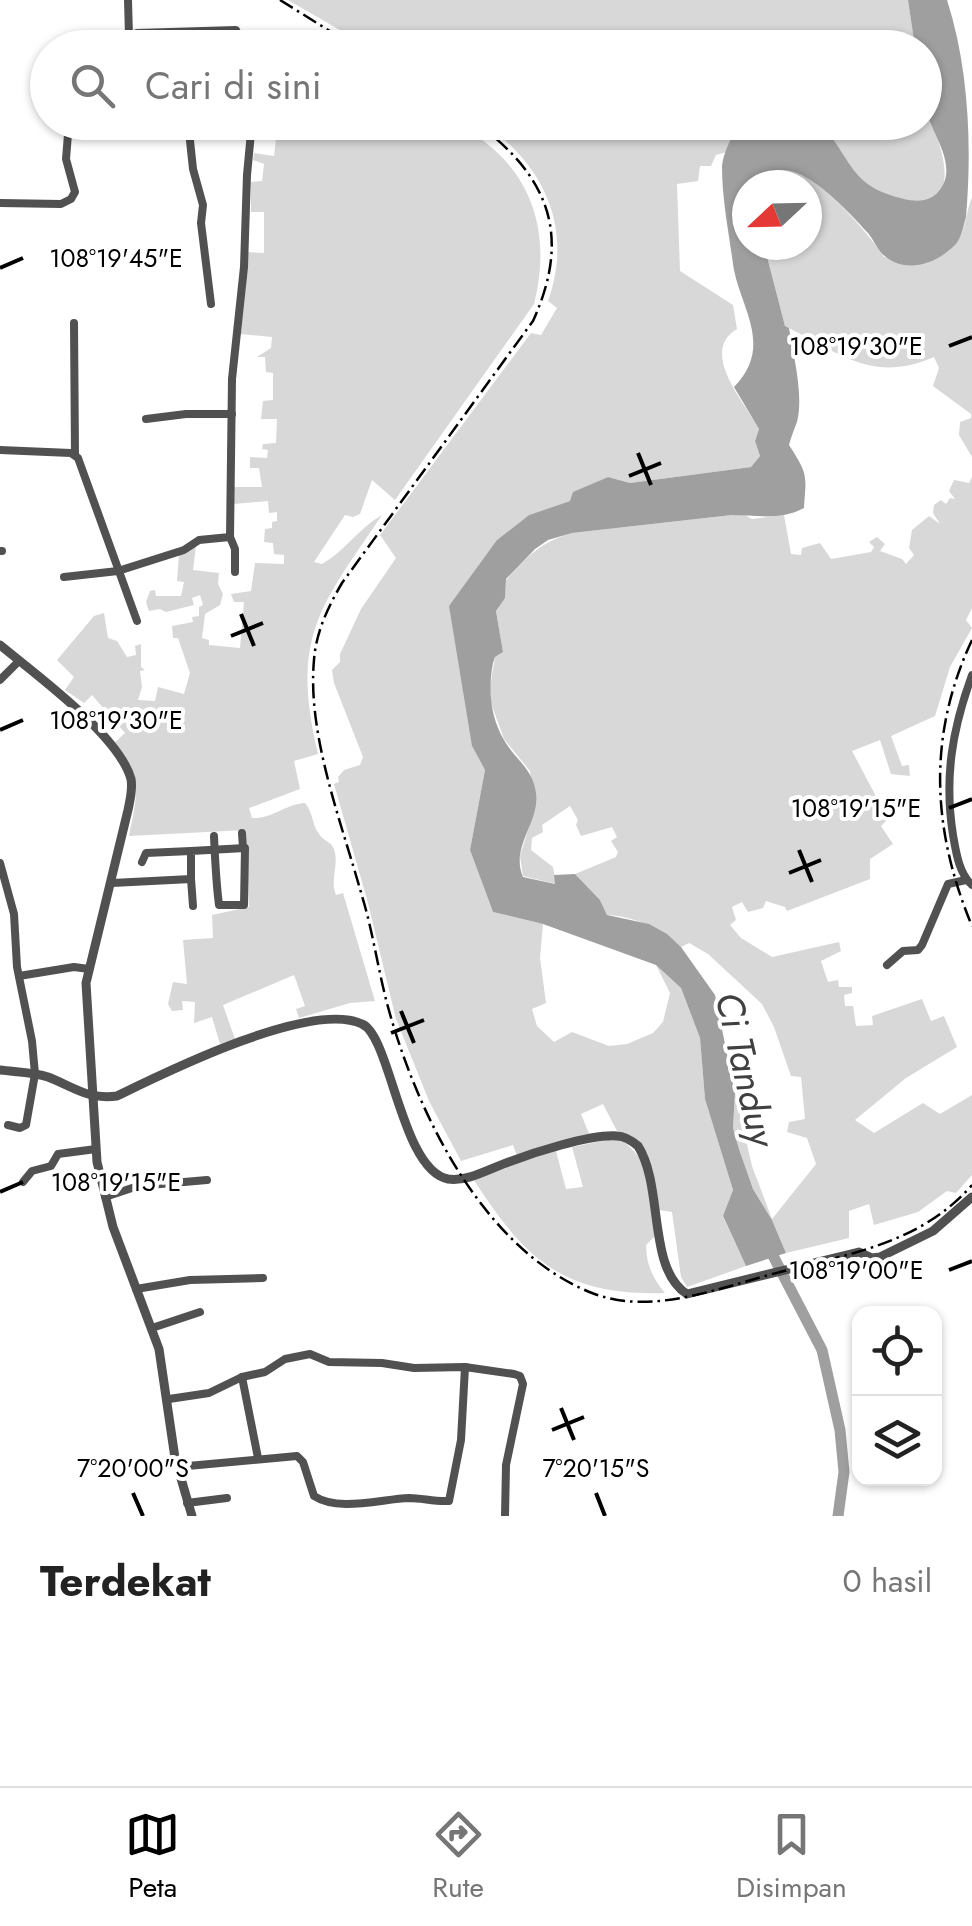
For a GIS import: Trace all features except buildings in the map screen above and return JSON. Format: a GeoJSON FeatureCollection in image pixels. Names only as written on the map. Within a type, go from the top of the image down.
{"type":"FeatureCollection","features":[{"type":"Feature","properties":{"kind":"street"},"geometry":{"type":"LineString","coordinates":[[128,0],[130,30]]}},
{"type":"Feature","properties":{"kind":"street"},"geometry":{"type":"LineString","coordinates":[[0,203],[61,204],[71,200],[75,192],[66,159],[68,140]]}},
{"type":"Feature","properties":{"kind":"street"},"geometry":{"type":"LineString","coordinates":[[190,140],[203,205],[211,304]]}},
{"type":"Feature","properties":{"kind":"street"},"geometry":{"type":"LineString","coordinates":[[235,572],[235,549],[230,537],[232,378],[244,268],[250,140]]}},
{"type":"Feature","properties":{"kind":"street"},"geometry":{"type":"LineString","coordinates":[[74,323],[75,455],[137,621]]}},
{"type":"Feature","properties":{"kind":"street"},"geometry":{"type":"LineString","coordinates":[[146,418],[232,414]]}},
{"type":"Feature","properties":{"kind":"street"},"geometry":{"type":"LineString","coordinates":[[0,450],[75,455]]}},
{"type":"Feature","properties":{"kind":"street"},"geometry":{"type":"LineString","coordinates":[[64,577],[118,571],[184,550],[199,540],[230,537]]}},
{"type":"Feature","properties":{"kind":"street"},"geometry":{"type":"LineString","coordinates":[[0,645],[84,717],[130,776],[128,810],[86,991],[96,1149],[105,1197],[152,1328],[169,1399],[177,1467],[192,1516]]}},
{"type":"Feature","properties":{"kind":"street"},"geometry":{"type":"LineString","coordinates":[[0,680],[18,660]]}},
{"type":"Feature","properties":{"kind":"street"},"geometry":{"type":"LineString","coordinates":[[887,965],[903,950],[918,950],[922,945],[948,884],[969,883],[956,852],[947,786],[959,718],[972,675]]}},
{"type":"Feature","properties":{"kind":"street"},"geometry":{"type":"LineString","coordinates":[[214,836],[220,906],[238,906],[246,903],[242,833]]}},
{"type":"Feature","properties":{"kind":"street"},"geometry":{"type":"LineString","coordinates":[[142,862],[146,852],[242,848]]}},
{"type":"Feature","properties":{"kind":"street"},"geometry":{"type":"LineString","coordinates":[[191,851],[193,906]]}},
{"type":"Feature","properties":{"kind":"street"},"geometry":{"type":"LineString","coordinates":[[0,863],[14,914],[19,976],[30,1024],[35,1074],[26,1125],[8,1126]]}},
{"type":"Feature","properties":{"kind":"street"},"geometry":{"type":"LineString","coordinates":[[112,883],[191,878]]}},
{"type":"Feature","properties":{"kind":"street"},"geometry":{"type":"LineString","coordinates":[[19,976],[89,968]]}},
{"type":"Feature","properties":{"kind":"street"},"geometry":{"type":"LineString","coordinates":[[0,1070],[35,1074],[95,1098],[117,1096],[236,1042],[322,1021],[357,1022],[366,1025],[376,1037],[407,1127],[428,1165],[442,1177],[465,1178],[538,1152],[601,1138],[618,1136],[638,1146],[653,1184],[666,1266],[678,1288],[693,1294],[859,1252],[875,1258],[891,1253],[942,1225],[972,1197]]}},
{"type":"Feature","properties":{"kind":"street"},"geometry":{"type":"LineString","coordinates":[[23,1182],[32,1172],[53,1164],[58,1154],[96,1149]]}},
{"type":"Feature","properties":{"kind":"street"},"geometry":{"type":"LineString","coordinates":[[105,1197],[138,1186],[207,1180]]}},
{"type":"Feature","properties":{"kind":"street"},"geometry":{"type":"LineString","coordinates":[[136,1289],[190,1280],[264,1278]]}},
{"type":"Feature","properties":{"kind":"street"},"geometry":{"type":"LineString","coordinates":[[152,1328],[200,1312]]}},
{"type":"Feature","properties":{"kind":"street"},"geometry":{"type":"LineString","coordinates":[[169,1399],[208,1393],[242,1377],[265,1372],[294,1356],[310,1354],[329,1362],[514,1374],[522,1378],[506,1465],[505,1516]]}},
{"type":"Feature","properties":{"kind":"street"},"geometry":{"type":"LineString","coordinates":[[177,1467],[300,1457],[314,1496],[321,1500],[449,1501],[461,1440],[465,1368]]}},
{"type":"Feature","properties":{"kind":"street"},"geometry":{"type":"LineString","coordinates":[[242,1377],[258,1458]]}},
{"type":"Feature","properties":{"kind":"street"},"geometry":{"type":"LineString","coordinates":[[188,1502],[227,1498]]}},
{"type":"Feature","properties":{"kind":"shaded area"},"geometry":{"type":"Polygon","coordinates":[[[288,0],[908,0],[912,30],[340,30],[288,0]]]}},
{"type":"Feature","properties":{"kind":"shaded area"},"geometry":{"type":"Polygon","coordinates":[[[908,0],[947,0],[960,53],[969,163],[966,217],[955,245],[922,264],[894,262],[822,189],[822,170],[732,170],[732,257],[722,166],[731,140],[834,140],[859,176],[876,189],[914,201],[939,191],[946,170],[938,140],[942,140],[942,30],[912,30],[908,0]]]}},
{"type":"Feature","properties":{"kind":"shaded area"},"geometry":{"type":"Polygon","coordinates":[[[276,140],[482,140],[503,158],[528,194],[539,236],[539,281],[534,304],[395,500],[372,480],[360,514],[345,515],[314,562],[322,564],[330,559],[382,515],[327,600],[316,625],[307,680],[318,754],[294,761],[300,789],[249,808],[252,818],[298,804],[308,807],[321,837],[334,849],[334,890],[336,895],[343,893],[375,1001],[350,1003],[299,1018],[296,1009],[305,1006],[294,975],[223,1005],[235,1039],[220,1044],[212,1017],[194,1023],[195,1002],[182,1001],[183,1010],[172,1011],[168,1004],[173,982],[187,984],[183,940],[213,938],[212,915],[249,907],[246,830],[129,836],[135,787],[113,744],[125,733],[92,695],[84,703],[65,690],[74,677],[57,660],[94,616],[104,613],[108,638],[117,641],[127,657],[136,655],[135,646],[141,644],[141,667],[145,670],[140,671],[142,687],[138,700],[155,701],[158,687],[184,694],[190,673],[178,638],[173,638],[172,626],[193,622],[192,617],[199,616],[199,607],[203,605],[200,595],[192,598],[194,605],[166,612],[149,611],[146,602],[150,591],[155,590],[156,596],[181,596],[184,582],[177,581],[179,554],[196,546],[193,570],[219,573],[218,584],[223,594],[220,605],[205,614],[202,638],[209,640],[209,645],[240,648],[244,602],[234,602],[231,594],[251,591],[255,563],[284,564],[284,555],[274,554],[273,543],[264,542],[265,529],[272,528],[272,522],[277,521],[277,512],[269,513],[268,501],[234,504],[234,487],[262,487],[259,468],[250,468],[250,457],[267,458],[268,450],[262,449],[263,444],[276,443],[277,419],[261,419],[263,401],[273,400],[273,373],[266,372],[265,357],[257,357],[271,348],[272,337],[239,334],[246,252],[264,253],[264,212],[251,212],[251,182],[262,181],[264,164],[253,160],[254,153],[274,156],[276,140]]]}},
{"type":"Feature","properties":{"kind":"shaded area"},"geometry":{"type":"Polygon","coordinates":[[[504,140],[732,140],[727,152],[716,155],[711,166],[700,166],[698,181],[677,184],[680,271],[733,305],[737,329],[726,339],[723,364],[759,429],[755,441],[760,456],[751,467],[630,483],[608,477],[574,492],[570,501],[529,515],[497,540],[472,746],[485,770],[470,850],[493,912],[543,924],[540,958],[546,1003],[532,1009],[537,1026],[554,1042],[572,1032],[609,1046],[627,1044],[653,1033],[663,1022],[670,993],[656,965],[681,988],[700,1038],[705,1099],[733,1190],[723,1217],[746,1266],[687,1287],[681,1277],[672,1212],[659,1210],[656,1186],[644,1154],[637,1144],[617,1131],[603,1104],[581,1114],[590,1136],[517,1156],[513,1145],[461,1161],[429,1101],[396,1019],[334,784],[344,770],[360,765],[363,757],[332,670],[340,662],[361,609],[396,558],[380,535],[531,333],[541,335],[557,308],[548,301],[555,274],[555,224],[548,200],[523,158],[504,140]]]}},
{"type":"Feature","properties":{"kind":"shaded area"},"geometry":{"type":"Polygon","coordinates":[[[833,140],[938,140],[944,180],[940,192],[930,200],[890,196],[856,176],[833,140]]]}},
{"type":"Feature","properties":{"kind":"shaded area"},"geometry":{"type":"Polygon","coordinates":[[[822,189],[853,218],[884,257],[914,260],[933,259],[950,250],[962,232],[972,197],[972,457],[959,435],[960,422],[971,418],[971,414],[933,386],[939,368],[934,357],[912,365],[874,366],[840,355],[785,326],[768,260],[822,260],[822,189]]]}},
{"type":"Feature","properties":{"kind":"shaded area"},"geometry":{"type":"Polygon","coordinates":[[[732,260],[768,260],[785,326],[789,328],[799,411],[789,445],[805,476],[804,508],[777,516],[732,515],[572,533],[548,540],[506,579],[505,598],[496,611],[503,652],[493,663],[491,692],[499,731],[527,771],[536,793],[534,814],[520,855],[523,877],[555,884],[554,875],[575,874],[600,900],[607,915],[649,924],[667,934],[715,995],[735,1093],[733,1128],[753,1189],[786,1253],[746,1266],[723,1216],[733,1190],[705,1099],[700,1038],[681,988],[656,965],[543,924],[493,912],[470,850],[485,770],[472,746],[449,606],[497,540],[529,515],[570,501],[573,492],[608,477],[630,483],[751,467],[760,456],[755,441],[759,429],[734,387],[746,371],[753,341],[732,260]]]}},
{"type":"Feature","properties":{"kind":"shaded area"},"geometry":{"type":"Polygon","coordinates":[[[972,477],[972,608],[966,620],[972,628],[950,667],[935,716],[891,736],[902,766],[909,765],[910,776],[891,774],[880,740],[852,751],[888,819],[881,826],[893,844],[870,859],[870,879],[787,911],[766,901],[763,908],[748,912],[742,902],[732,907],[736,920],[730,925],[741,938],[772,957],[839,942],[841,951],[821,961],[828,982],[838,980],[839,987],[852,987],[852,993],[844,995],[845,1006],[853,1006],[856,1026],[873,1025],[872,1016],[922,999],[931,1021],[944,1016],[957,1047],[906,1078],[855,1120],[874,1133],[923,1103],[940,1114],[972,1095],[972,1175],[956,1193],[947,1191],[918,1212],[874,1225],[869,1204],[849,1211],[849,1238],[786,1253],[753,1189],[739,1149],[733,1128],[735,1093],[752,1166],[772,1219],[816,1164],[807,1138],[787,1132],[789,1122],[805,1119],[801,1077],[791,1076],[762,1004],[708,954],[689,943],[681,947],[637,921],[607,915],[600,900],[575,874],[616,857],[618,852],[611,841],[617,837],[612,827],[581,836],[570,806],[542,825],[543,832],[532,838],[531,850],[553,867],[556,884],[523,876],[520,856],[534,811],[530,771],[504,739],[491,703],[495,657],[503,652],[496,611],[505,597],[506,580],[521,564],[543,546],[572,533],[732,515],[752,519],[784,515],[791,554],[801,555],[802,548],[820,543],[831,559],[871,552],[874,547],[869,542],[877,537],[885,544],[880,551],[906,564],[914,555],[909,548],[912,530],[929,516],[940,524],[933,513],[934,505],[955,499],[949,491],[954,480],[969,483],[972,477]]]}},
{"type":"Feature","properties":{"kind":"shaded area"},"geometry":{"type":"Polygon","coordinates":[[[617,1138],[638,1156],[648,1179],[658,1233],[646,1245],[647,1259],[665,1293],[599,1288],[550,1267],[510,1231],[472,1177],[556,1151],[566,1189],[583,1187],[572,1147],[617,1138]]]}},
{"type":"Feature","properties":{"kind":"waterway","name":"Ci Tanduy"},"geometry":{"type":"LineString","coordinates":[[768,1246],[822,1350],[840,1430],[844,1472],[838,1516]]}},
{"type":"Feature","properties":{"kind":"railway"},"geometry":{"type":"LineString","coordinates":[[280,0],[328,30]]}},
{"type":"Feature","properties":{"kind":"railway"},"geometry":{"type":"LineString","coordinates":[[496,140],[521,164],[546,210],[551,261],[545,290],[533,321],[342,583],[324,620],[314,660],[316,718],[328,779],[366,910],[388,1007],[417,1090],[460,1174],[487,1212],[518,1245],[553,1273],[615,1300],[688,1297],[886,1243],[931,1220],[972,1185]]}},
{"type":"Feature","properties":{"kind":"railway"},"geometry":{"type":"LineString","coordinates":[[972,640],[947,712],[940,783],[949,854],[972,926]]}}]}
